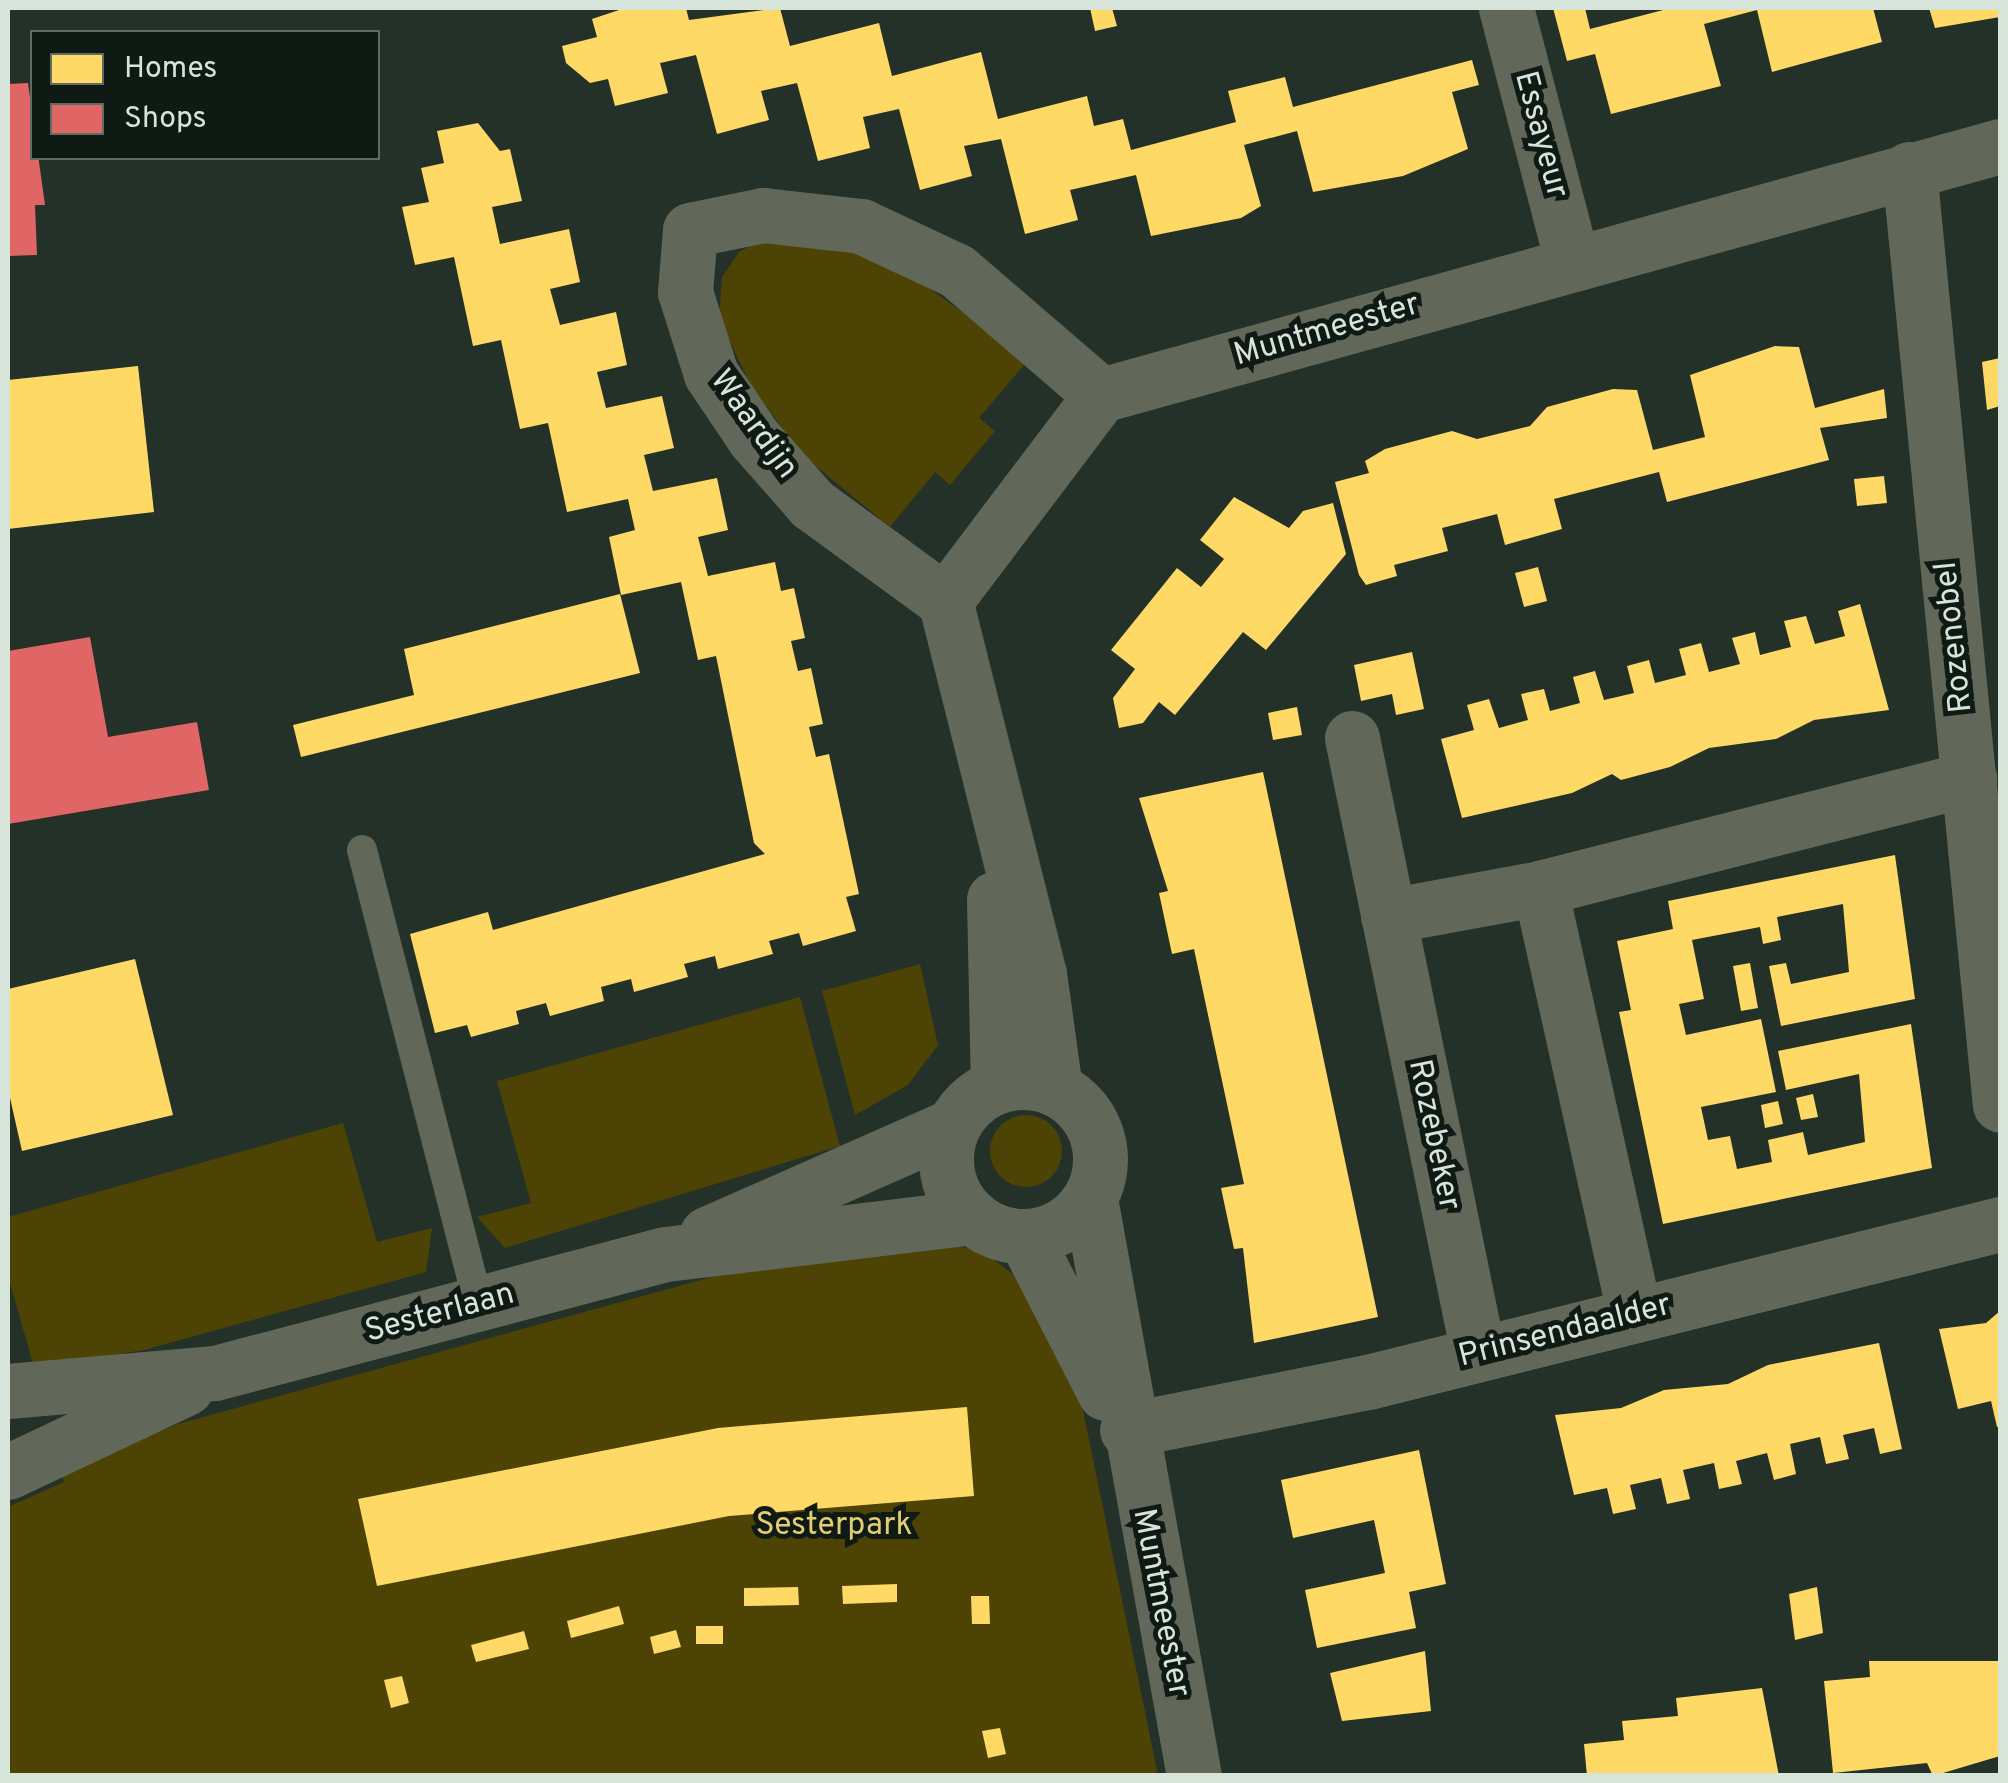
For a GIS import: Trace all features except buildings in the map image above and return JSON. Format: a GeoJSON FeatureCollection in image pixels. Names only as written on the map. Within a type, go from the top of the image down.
{"type":"FeatureCollection","features":[{"type":"Feature","properties":{"kind":"street","name":"Essayeur"},"geometry":{"type":"LineString","coordinates":[[1506,8],[1572,262]]}},
{"type":"Feature","properties":{"kind":"street","name":"Muntmeester"},"geometry":{"type":"LineString","coordinates":[[1101,395],[2000,146]]}},
{"type":"Feature","properties":{"kind":"street","name":"Rozenobel"},"geometry":{"type":"LineString","coordinates":[[1909,169],[2000,1104]]}},
{"type":"Feature","properties":{"kind":"street","name":"Waardijn"},"geometry":{"type":"LineString","coordinates":[[945,602],[812,504],[722,390],[685,292],[690,230],[763,216],[861,226],[957,271],[1101,395]]}},
{"type":"Feature","properties":{"kind":"street"},"geometry":{"type":"LineString","coordinates":[[1055,1089],[1039,974],[991,801],[945,602],[1101,395]]}},
{"type":"Feature","properties":{"kind":"street","name":"Rozebeker"},"geometry":{"type":"LineString","coordinates":[[1352,738],[1478,1353]]}},
{"type":"Feature","properties":{"kind":"street"},"geometry":{"type":"LineString","coordinates":[[1388,916],[1540,888],[1969,779]]}},
{"type":"Feature","properties":{"kind":"street"},"geometry":{"type":"LineString","coordinates":[[991,801],[998,1085]]}},
{"type":"Feature","properties":{"kind":"street"},"geometry":{"type":"LineString","coordinates":[[1540,888],[1635,1315]]}},
{"type":"Feature","properties":{"kind":"street"},"geometry":{"type":"LineString","coordinates":[[998,1085],[1055,1089],[1076,1103],[1099,1148],[1090,1198],[1062,1226],[1026,1236],[970,1217],[946,1175],[952,1126],[998,1085]]}},
{"type":"Feature","properties":{"kind":"street","name":"Sesterlaan"},"geometry":{"type":"LineString","coordinates":[[666,1254],[952,1126]]}},
{"type":"Feature","properties":{"kind":"street","name":"Muntmeester"},"geometry":{"type":"LineString","coordinates":[[1090,1198],[1127,1430],[1194,1776]]}},
{"type":"Feature","properties":{"kind":"street","name":"Sesterlaan"},"geometry":{"type":"LineString","coordinates":[[8,1472],[216,1374],[666,1254],[970,1217]]}},
{"type":"Feature","properties":{"kind":"street","name":"Prinsendaalder"},"geometry":{"type":"LineString","coordinates":[[1127,1430],[1478,1353],[2000,1224]]}},
{"type":"Feature","properties":{"kind":"street","name":"Muntmeester"},"geometry":{"type":"LineString","coordinates":[[1026,1236],[1127,1430]]}},
{"type":"Feature","properties":{"kind":"street","name":"Sesterlaan"},"geometry":{"type":"LineString","coordinates":[[8,1391],[216,1374]]}},
{"type":"Feature","properties":{"kind":"lane"},"geometry":{"type":"LineString","coordinates":[[362,850],[478,1304]]}},
{"type":"Feature","properties":{"kind":"green space"},"geometry":{"type":"Polygon","coordinates":[[[765,238],[818,238],[892,262],[1029,359],[979,418],[995,431],[950,485],[935,472],[890,527],[800,453],[749,382],[719,318],[722,277],[739,252],[765,238]]]}},
{"type":"Feature","properties":{"kind":"green space"},"geometry":{"type":"Polygon","coordinates":[[[920,964],[938,1045],[908,1085],[855,1115],[822,991],[920,964]]]}},
{"type":"Feature","properties":{"kind":"green space"},"geometry":{"type":"Polygon","coordinates":[[[800,997],[840,1146],[505,1248],[477,1217],[531,1203],[497,1081],[800,997]]]}},
{"type":"Feature","properties":{"kind":"green space"},"geometry":{"type":"Polygon","coordinates":[[[1026,1115],[1052,1125],[1062,1151],[1052,1177],[1026,1187],[1000,1177],[990,1151],[1000,1125],[1026,1115]]]}},
{"type":"Feature","properties":{"kind":"green space"},"geometry":{"type":"Polygon","coordinates":[[[343,1123],[377,1242],[432,1228],[426,1272],[144,1350],[34,1367],[8,1276],[8,1217],[343,1123]]]}},
{"type":"Feature","properties":{"kind":"green space","name":"Sesterpark"},"geometry":{"type":"Polygon","coordinates":[[[943,1241],[986,1254],[1021,1280],[1080,1396],[1158,1775],[8,1775],[8,1507],[64,1482],[61,1473],[178,1424],[777,1259],[943,1241]]]}}]}
